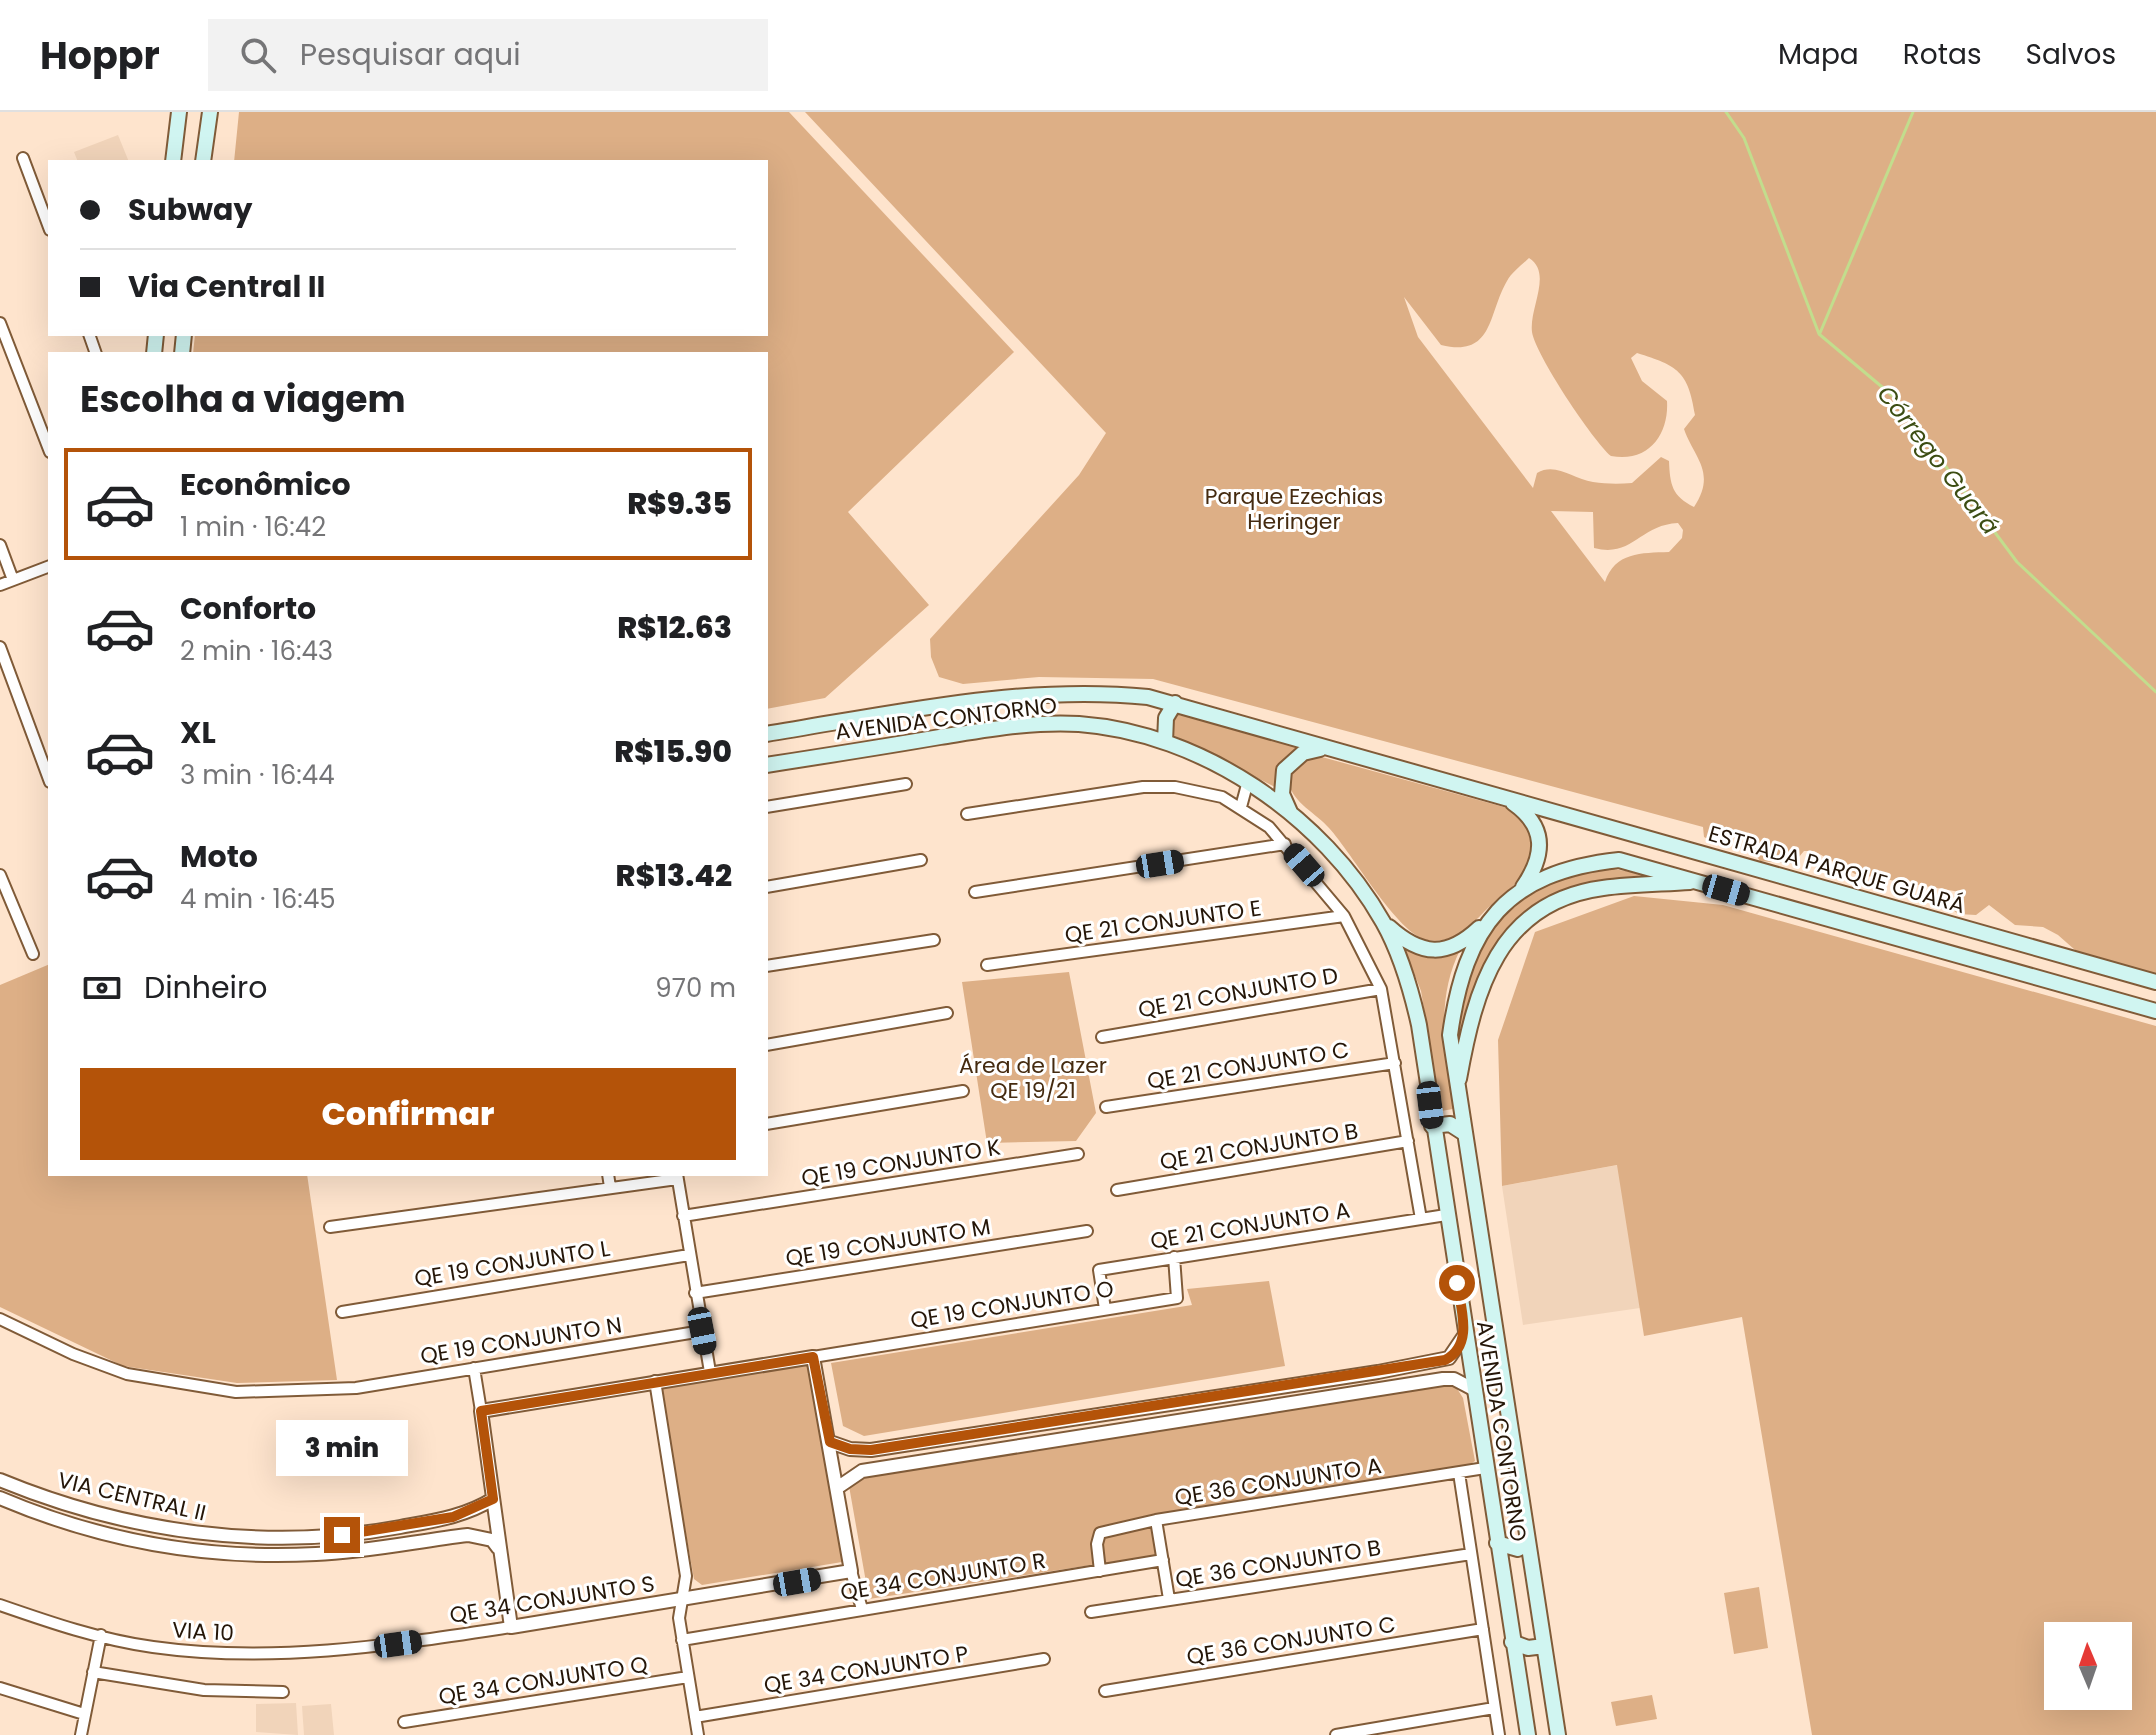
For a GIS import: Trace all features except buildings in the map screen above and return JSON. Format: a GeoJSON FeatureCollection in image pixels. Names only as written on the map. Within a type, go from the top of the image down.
{"type":"FeatureCollection","features":[{"type":"Feature","properties":{"kind":"main road"},"geometry":{"type":"LineString","coordinates":[[173,160],[179,112]]}},
{"type":"Feature","properties":{"kind":"main road"},"geometry":{"type":"LineString","coordinates":[[203,160],[210,112]]}},
{"type":"Feature","properties":{"kind":"main road","name":"AVENIDA CONTORNO"},"geometry":{"type":"LineString","coordinates":[[768,734],[1028,695],[1111,693],[1175,703],[1324,749],[1506,799]]}},
{"type":"Feature","properties":{"kind":"main road"},"geometry":{"type":"LineString","coordinates":[[1165,742],[1166,718],[1175,703]]}},
{"type":"Feature","properties":{"kind":"main road","name":"AVENIDA CONTORNO"},"geometry":{"type":"LineString","coordinates":[[768,765],[1037,725],[1111,728],[1165,742],[1248,781],[1291,813],[1353,876],[1383,922],[1411,989],[1528,1735]]}},
{"type":"Feature","properties":{"kind":"main road"},"geometry":{"type":"LineString","coordinates":[[1291,813],[1282,794],[1284,770],[1303,753],[1324,749]]}},
{"type":"Feature","properties":{"kind":"main road"},"geometry":{"type":"LineString","coordinates":[[1506,799],[1524,812],[1537,827],[1541,840],[1540,856],[1521,891]]}},
{"type":"Feature","properties":{"kind":"main road","name":"ESTRADA PARQUE GUARÁ"},"geometry":{"type":"LineString","coordinates":[[1506,799],[2156,982]]}},
{"type":"Feature","properties":{"kind":"main road"},"geometry":{"type":"LineString","coordinates":[[1521,891],[1555,871],[1619,860],[2156,1011]]}},
{"type":"Feature","properties":{"kind":"main road"},"geometry":{"type":"LineString","coordinates":[[1457,1090],[1470,1020],[1486,974],[1498,951],[1517,929],[1540,911],[1565,898],[1601,888],[1698,882]]}},
{"type":"Feature","properties":{"kind":"main road","name":"AVENIDA CONTORNO"},"geometry":{"type":"LineString","coordinates":[[1521,891],[1489,919],[1466,961],[1450,1035],[1558,1735]]}},
{"type":"Feature","properties":{"kind":"main road"},"geometry":{"type":"LineString","coordinates":[[1383,922],[1409,945],[1432,951],[1450,948],[1467,939],[1489,919]]}},
{"type":"Feature","properties":{"kind":"main road"},"geometry":{"type":"LineString","coordinates":[[1432,1126],[1450,1124],[1464,1133]]}},
{"type":"Feature","properties":{"kind":"main road"},"geometry":{"type":"LineString","coordinates":[[1497,1543],[1512,1548],[1527,1544]]}},
{"type":"Feature","properties":{"kind":"main road"},"geometry":{"type":"LineString","coordinates":[[1512,1642],[1528,1648],[1544,1646]]}},
{"type":"Feature","properties":{"kind":"street"},"geometry":{"type":"LineString","coordinates":[[23,158],[48,225]]}},
{"type":"Feature","properties":{"kind":"street"},"geometry":{"type":"LineString","coordinates":[[0,323],[45,427]]}},
{"type":"Feature","properties":{"kind":"street"},"geometry":{"type":"LineString","coordinates":[[0,545],[13,580]]}},
{"type":"Feature","properties":{"kind":"street"},"geometry":{"type":"LineString","coordinates":[[0,585],[48,568]]}},
{"type":"Feature","properties":{"kind":"street"},"geometry":{"type":"LineString","coordinates":[[0,647],[48,777]]}},
{"type":"Feature","properties":{"kind":"street"},"geometry":{"type":"LineString","coordinates":[[1241,807],[1248,781]]}},
{"type":"Feature","properties":{"kind":"street"},"geometry":{"type":"LineString","coordinates":[[768,807],[906,784]]}},
{"type":"Feature","properties":{"kind":"street"},"geometry":{"type":"LineString","coordinates":[[967,814],[1143,787],[1203,791],[1241,807],[1285,844],[1344,916],[1381,989],[1421,1219]]}},
{"type":"Feature","properties":{"kind":"street"},"geometry":{"type":"LineString","coordinates":[[975,892],[1285,844]]}},
{"type":"Feature","properties":{"kind":"street"},"geometry":{"type":"LineString","coordinates":[[768,887],[921,860]]}},
{"type":"Feature","properties":{"kind":"street"},"geometry":{"type":"LineString","coordinates":[[0,875],[33,954]]}},
{"type":"Feature","properties":{"kind":"street","name":"QE 21 CONJUNTO E"},"geometry":{"type":"LineString","coordinates":[[987,965],[1344,916]]}},
{"type":"Feature","properties":{"kind":"street"},"geometry":{"type":"LineString","coordinates":[[768,966],[934,940]]}},
{"type":"Feature","properties":{"kind":"street","name":"QE 21 CONJUNTO D"},"geometry":{"type":"LineString","coordinates":[[1102,1037],[1381,989]]}},
{"type":"Feature","properties":{"kind":"street"},"geometry":{"type":"LineString","coordinates":[[768,1045],[947,1013]]}},
{"type":"Feature","properties":{"kind":"street","name":"QE 21 CONJUNTO C"},"geometry":{"type":"LineString","coordinates":[[1106,1107],[1395,1063]]}},
{"type":"Feature","properties":{"kind":"street"},"geometry":{"type":"LineString","coordinates":[[768,1124],[963,1091]]}},
{"type":"Feature","properties":{"kind":"street","name":"QE 21 CONJUNTO B"},"geometry":{"type":"LineString","coordinates":[[1117,1190],[1408,1141]]}},
{"type":"Feature","properties":{"kind":"street","name":"QE 19 CONJUNTO K"},"geometry":{"type":"LineString","coordinates":[[683,1216],[1078,1154]]}},
{"type":"Feature","properties":{"kind":"street"},"geometry":{"type":"LineString","coordinates":[[608,1176],[610,1187]]}},
{"type":"Feature","properties":{"kind":"street"},"geometry":{"type":"LineString","coordinates":[[330,1227],[677,1176],[710,1372]]}},
{"type":"Feature","properties":{"kind":"street","name":"QE 21 CONJUNTO A"},"geometry":{"type":"LineString","coordinates":[[1105,1309],[1099,1270],[1446,1215]]}},
{"type":"Feature","properties":{"kind":"street","name":"QE 19 CONJUNTO M"},"geometry":{"type":"LineString","coordinates":[[695,1293],[1087,1231]]}},
{"type":"Feature","properties":{"kind":"street","name":"QE 19 CONJUNTO L"},"geometry":{"type":"LineString","coordinates":[[342,1312],[689,1255]]}},
{"type":"Feature","properties":{"kind":"street","name":"QE 19 CONJUNTO O"},"geometry":{"type":"LineString","coordinates":[[813,1357],[1177,1298],[1174,1257]]}},
{"type":"Feature","properties":{"kind":"street","name":"QE 19 CONJUNTO N"},"geometry":{"type":"LineString","coordinates":[[0,1319],[73,1354],[159,1381],[236,1392],[346,1389],[702,1331]]}},
{"type":"Feature","properties":{"kind":"street"},"geometry":{"type":"LineString","coordinates":[[830,1442],[850,1449],[871,1450],[1378,1372],[1445,1360],[1453,1355],[1464,1336]]}},
{"type":"Feature","properties":{"kind":"street"},"geometry":{"type":"LineString","coordinates":[[481,1411],[813,1357],[851,1571],[862,1609]]}},
{"type":"Feature","properties":{"kind":"street"},"geometry":{"type":"LineString","coordinates":[[474,1368],[511,1627]]}},
{"type":"Feature","properties":{"kind":"street"},"geometry":{"type":"LineString","coordinates":[[1378,1372],[1380,1389]]}},
{"type":"Feature","properties":{"kind":"street"},"geometry":{"type":"LineString","coordinates":[[837,1488],[862,1471],[960,1458],[1449,1378],[1473,1389]]}},
{"type":"Feature","properties":{"kind":"street"},"geometry":{"type":"LineString","coordinates":[[655,1381],[686,1576],[681,1599],[682,1640],[698,1735]]}},
{"type":"Feature","properties":{"kind":"street"},"geometry":{"type":"LineString","coordinates":[[956,1436],[960,1458]]}},
{"type":"Feature","properties":{"kind":"street","name":"QE 36 CONJUNTO A"},"geometry":{"type":"LineString","coordinates":[[1169,1599],[1156,1520],[1485,1468]]}},
{"type":"Feature","properties":{"kind":"street"},"geometry":{"type":"LineString","coordinates":[[1459,1473],[1499,1735]]}},
{"type":"Feature","properties":{"kind":"street","name":"VIA CENTRAL II"},"geometry":{"type":"LineString","coordinates":[[0,1480],[91,1512],[159,1527],[242,1537],[315,1536],[386,1529],[464,1514],[493,1499]]}},
{"type":"Feature","properties":{"kind":"street","name":"VIA CENTRAL II"},"geometry":{"type":"LineString","coordinates":[[0,1498],[65,1523],[147,1545],[242,1556],[319,1554],[468,1535],[492,1540],[498,1548]]}},
{"type":"Feature","properties":{"kind":"street"},"geometry":{"type":"LineString","coordinates":[[1100,1571],[1097,1544],[1100,1533],[1156,1520]]}},
{"type":"Feature","properties":{"kind":"street"},"geometry":{"type":"LineString","coordinates":[[242,1537],[242,1556]]}},
{"type":"Feature","properties":{"kind":"street","name":"QE 36 CONJUNTO B"},"geometry":{"type":"LineString","coordinates":[[1091,1612],[1471,1554]]}},
{"type":"Feature","properties":{"kind":"street","name":"QE 34 CONJUNTO R"},"geometry":{"type":"LineString","coordinates":[[682,1640],[1163,1560]]}},
{"type":"Feature","properties":{"kind":"street"},"geometry":{"type":"LineString","coordinates":[[681,1599],[851,1571]]}},
{"type":"Feature","properties":{"kind":"street","name":"QE 34 CONJUNTO S"},"geometry":{"type":"LineString","coordinates":[[305,1653],[381,1646],[681,1599]]}},
{"type":"Feature","properties":{"kind":"street","name":"VIA 10"},"geometry":{"type":"LineString","coordinates":[[0,1605],[157,1648],[305,1653]]}},
{"type":"Feature","properties":{"kind":"street","name":"QE 36 CONJUNTO C"},"geometry":{"type":"LineString","coordinates":[[1105,1691],[1483,1629]]}},
{"type":"Feature","properties":{"kind":"street"},"geometry":{"type":"LineString","coordinates":[[81,1735],[101,1635]]}},
{"type":"Feature","properties":{"kind":"street","name":"QE 34 CONJUNTO P"},"geometry":{"type":"LineString","coordinates":[[695,1717],[1044,1659]]}},
{"type":"Feature","properties":{"kind":"street"},"geometry":{"type":"LineString","coordinates":[[93,1672],[204,1690],[283,1692]]}},
{"type":"Feature","properties":{"kind":"street","name":"QE 34 CONJUNTO Q"},"geometry":{"type":"LineString","coordinates":[[404,1722],[688,1677]]}},
{"type":"Feature","properties":{"kind":"street"},"geometry":{"type":"LineString","coordinates":[[0,1688],[84,1714]]}},
{"type":"Feature","properties":{"kind":"street"},"geometry":{"type":"LineString","coordinates":[[1336,1735],[1494,1708]]}},
{"type":"Feature","properties":{"kind":"shaded area"},"geometry":{"type":"Polygon","coordinates":[[[118,135],[128,160],[77,160],[74,152],[118,135]]]}},
{"type":"Feature","properties":{"kind":"shaded area"},"geometry":{"type":"Polygon","coordinates":[[[1618,1165],[1640,1308],[1523,1325],[1502,1186],[1618,1165]]]}},
{"type":"Feature","properties":{"kind":"shaded area"},"geometry":{"type":"Polygon","coordinates":[[[296,1703],[298,1735],[256,1732],[256,1704],[296,1703]]]}},
{"type":"Feature","properties":{"kind":"shaded area"},"geometry":{"type":"Polygon","coordinates":[[[331,1704],[334,1735],[304,1735],[302,1706],[331,1704]]]}},
{"type":"Feature","properties":{"kind":"green space"},"geometry":{"type":"Polygon","coordinates":[[[239,112],[789,112],[1014,352],[848,512],[929,605],[825,698],[768,709],[768,352],[193,352],[195,336],[768,336],[768,160],[234,160],[239,112]]]}},
{"type":"Feature","properties":{"kind":"green space","name":"Parque Ezechias Heringer"},"geometry":{"type":"Polygon","coordinates":[[[805,112],[2156,112],[2156,981],[2091,964],[2058,935],[2043,927],[2015,925],[1989,905],[1976,915],[1958,914],[1952,909],[1960,892],[1855,874],[1814,851],[1804,851],[1793,864],[1760,861],[1745,839],[1736,834],[1716,841],[1704,837],[1703,827],[1153,679],[1039,677],[963,684],[939,677],[931,657],[930,639],[1079,475],[1106,433],[805,112]],[[1529,258],[1509,278],[1487,330],[1471,345],[1441,345],[1404,297],[1418,337],[1533,488],[1537,473],[1551,469],[1593,482],[1632,483],[1661,457],[1669,461],[1677,494],[1694,507],[1701,495],[1704,475],[1684,429],[1695,415],[1684,379],[1679,372],[1662,362],[1637,353],[1631,358],[1642,381],[1667,401],[1667,413],[1654,444],[1636,455],[1611,456],[1566,397],[1536,343],[1532,323],[1540,282],[1536,265],[1529,258]],[[1551,511],[1605,582],[1609,572],[1622,560],[1639,554],[1669,552],[1682,538],[1683,530],[1678,523],[1654,529],[1618,549],[1594,548],[1593,512],[1551,511]]]}},
{"type":"Feature","properties":{"kind":"green space"},"geometry":{"type":"Polygon","coordinates":[[[1178,715],[1301,746],[1280,765],[1277,788],[1173,735],[1169,729],[1178,715]]]}},
{"type":"Feature","properties":{"kind":"green space"},"geometry":{"type":"Polygon","coordinates":[[[1308,756],[1322,757],[1511,809],[1521,815],[1535,834],[1528,869],[1475,921],[1454,937],[1437,941],[1415,935],[1389,909],[1329,828],[1291,790],[1289,774],[1308,756]]]}},
{"type":"Feature","properties":{"kind":"green space"},"geometry":{"type":"Polygon","coordinates":[[[1601,867],[1656,876],[1574,889],[1543,901],[1518,918],[1499,941],[1483,970],[1461,1051],[1461,999],[1478,949],[1492,927],[1530,890],[1552,877],[1601,867]]]}},
{"type":"Feature","properties":{"kind":"green space"},"geometry":{"type":"Polygon","coordinates":[[[1634,896],[1723,905],[2156,1026],[2156,1735],[1812,1735],[1742,1317],[1644,1336],[1617,1165],[1502,1186],[1498,1040],[1535,932],[1634,896]]]}},
{"type":"Feature","properties":{"kind":"green space"},"geometry":{"type":"Polygon","coordinates":[[[1403,945],[1461,948],[1447,988],[1444,1027],[1453,1109],[1441,1111],[1421,991],[1403,945]]]}},
{"type":"Feature","properties":{"kind":"green space"},"geometry":{"type":"Polygon","coordinates":[[[48,965],[48,1176],[307,1176],[337,1380],[237,1383],[123,1366],[0,1307],[0,985],[48,965]]]}},
{"type":"Feature","properties":{"kind":"green space","name":"Área de Lazer QE 19/21"},"geometry":{"type":"Polygon","coordinates":[[[1069,972],[1096,1113],[1076,1141],[987,1143],[962,982],[1069,972]]]}},
{"type":"Feature","properties":{"kind":"green space"},"geometry":{"type":"Polygon","coordinates":[[[1269,1281],[1285,1366],[864,1436],[843,1426],[831,1363],[1192,1305],[1187,1289],[1269,1281]]]}},
{"type":"Feature","properties":{"kind":"green space"},"geometry":{"type":"Polygon","coordinates":[[[806,1359],[816,1368],[845,1554],[842,1562],[702,1585],[694,1579],[660,1390],[665,1382],[806,1359]]]}},
{"type":"Feature","properties":{"kind":"green space"},"geometry":{"type":"Polygon","coordinates":[[[1437,1386],[1456,1387],[1463,1398],[1475,1461],[1466,1467],[1149,1515],[1157,1555],[869,1599],[849,1486],[864,1475],[1437,1386]]]}},
{"type":"Feature","properties":{"kind":"green space"},"geometry":{"type":"Polygon","coordinates":[[[1759,1587],[1768,1648],[1734,1654],[1724,1593],[1759,1587]]]}},
{"type":"Feature","properties":{"kind":"green space"},"geometry":{"type":"Polygon","coordinates":[[[1652,1695],[1657,1719],[1616,1726],[1611,1702],[1652,1695]]]}},
{"type":"Feature","properties":{"kind":"waterway","name":"Córrego Guará"},"geometry":{"type":"LineString","coordinates":[[1726,112],[1744,138],[1819,334],[1894,397],[2017,562],[2156,692]]}},
{"type":"Feature","properties":{"kind":"waterway"},"geometry":{"type":"LineString","coordinates":[[1820,333],[1913,112]]}},
{"type":"Feature","properties":{"kind":"route"},"geometry":{"type":"LineString","coordinates":[[342,1535],[453,1517],[493,1499],[481,1411],[813,1357],[830,1442],[850,1449],[871,1450],[1445,1360],[1453,1355],[1464,1336],[1457,1283]]}}]}
